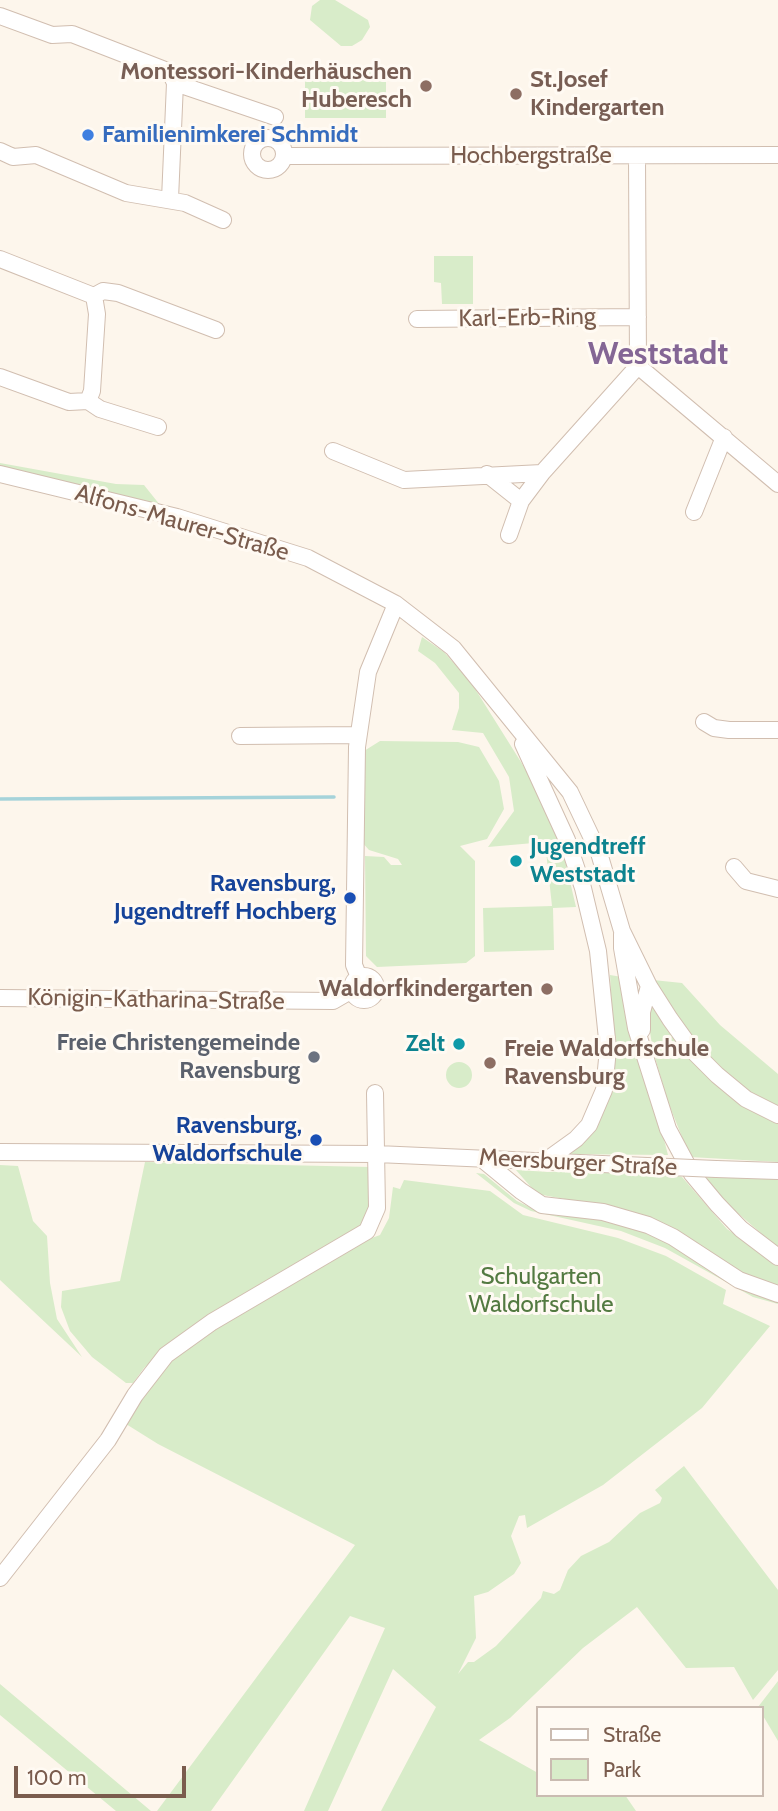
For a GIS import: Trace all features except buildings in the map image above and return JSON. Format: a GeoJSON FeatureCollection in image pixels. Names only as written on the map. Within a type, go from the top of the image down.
{"type":"FeatureCollection","features":[{"type":"Feature","properties":{"kind":"street"},"geometry":{"type":"LineString","coordinates":[[0,16],[52,35],[72,34],[170,72],[174,83],[170,199]]}},
{"type":"Feature","properties":{"kind":"street"},"geometry":{"type":"LineString","coordinates":[[174,83],[275,117]]}},
{"type":"Feature","properties":{"kind":"street"},"geometry":{"type":"LineString","coordinates":[[0,150],[13,157],[36,155],[126,192],[170,199],[223,220]]}},
{"type":"Feature","properties":{"kind":"street","name":"Hochbergstraße"},"geometry":{"type":"LineString","coordinates":[[284,156],[778,155]]}},
{"type":"Feature","properties":{"kind":"street"},"geometry":{"type":"LineString","coordinates":[[509,535],[521,501],[542,473],[638,366],[638,156]]}},
{"type":"Feature","properties":{"kind":"street"},"geometry":{"type":"LineString","coordinates":[[0,259],[94,296]]}},
{"type":"Feature","properties":{"kind":"street"},"geometry":{"type":"LineString","coordinates":[[94,296],[103,290],[118,293],[216,331]]}},
{"type":"Feature","properties":{"kind":"street"},"geometry":{"type":"LineString","coordinates":[[88,401],[92,391],[96,327],[94,296]]}},
{"type":"Feature","properties":{"kind":"street","name":"Karl-Erb-Ring"},"geometry":{"type":"LineString","coordinates":[[417,319],[638,317]]}},
{"type":"Feature","properties":{"kind":"street"},"geometry":{"type":"LineString","coordinates":[[638,366],[778,484]]}},
{"type":"Feature","properties":{"kind":"street"},"geometry":{"type":"LineString","coordinates":[[0,377],[69,402],[88,401],[100,409],[158,427]]}},
{"type":"Feature","properties":{"kind":"street"},"geometry":{"type":"LineString","coordinates":[[694,512],[724,437]]}},
{"type":"Feature","properties":{"kind":"street"},"geometry":{"type":"LineString","coordinates":[[333,451],[404,480],[542,473]]}},
{"type":"Feature","properties":{"kind":"street","name":"Alfons-Maurer-Straße"},"geometry":{"type":"LineString","coordinates":[[0,474],[177,517],[261,541],[308,558],[396,604],[458,653],[515,726]]}},
{"type":"Feature","properties":{"kind":"street"},"geometry":{"type":"LineString","coordinates":[[487,474],[521,501]]}},
{"type":"Feature","properties":{"kind":"street"},"geometry":{"type":"LineString","coordinates":[[240,736],[358,741],[368,672],[396,604]]}},
{"type":"Feature","properties":{"kind":"street"},"geometry":{"type":"LineString","coordinates":[[704,722],[713,728],[778,730]]}},
{"type":"Feature","properties":{"kind":"street"},"geometry":{"type":"LineString","coordinates":[[515,726],[562,778],[577,806],[599,853],[622,931],[649,986],[693,1051],[746,1098],[778,1115]]}},
{"type":"Feature","properties":{"kind":"street"},"geometry":{"type":"LineString","coordinates":[[515,726],[572,852],[598,951],[606,1003],[607,1071],[598,1108],[589,1125],[576,1139],[544,1162]]}},
{"type":"Feature","properties":{"kind":"street","name":"Königin-Katharina-Straße"},"geometry":{"type":"LineString","coordinates":[[0,998],[333,1001],[355,983],[358,741]]}},
{"type":"Feature","properties":{"kind":"street"},"geometry":{"type":"LineString","coordinates":[[734,867],[746,881],[778,889]]}},
{"type":"Feature","properties":{"kind":"street"},"geometry":{"type":"LineString","coordinates":[[622,931],[631,1004],[662,1114],[692,1174],[741,1229],[778,1257]]}},
{"type":"Feature","properties":{"kind":"street"},"geometry":{"type":"LineString","coordinates":[[643,1046],[642,1012],[649,986]]}},
{"type":"Feature","properties":{"kind":"street"},"geometry":{"type":"LineString","coordinates":[[0,1577],[108,1440],[135,1395],[166,1355],[212,1322],[367,1231],[377,1208],[375,1093]]}},
{"type":"Feature","properties":{"kind":"street","name":"Meersburger Straße"},"geometry":{"type":"LineString","coordinates":[[0,1152],[377,1154],[778,1171]]}},
{"type":"Feature","properties":{"kind":"street"},"geometry":{"type":"LineString","coordinates":[[482,1159],[520,1191],[542,1205],[603,1212],[648,1225],[673,1237],[739,1280],[778,1294]]}},
{"type":"Feature","properties":{"kind":"green space"},"geometry":{"type":"Polygon","coordinates":[[[320,0],[335,0],[368,20],[370,27],[362,40],[352,46],[341,46],[310,20],[312,6],[320,0]]]}},
{"type":"Feature","properties":{"kind":"green space"},"geometry":{"type":"Polygon","coordinates":[[[386,67],[386,118],[305,118],[305,68],[386,67]]]}},
{"type":"Feature","properties":{"kind":"green space"},"geometry":{"type":"Polygon","coordinates":[[[434,256],[473,256],[473,304],[442,304],[441,283],[434,282],[434,256]]]}},
{"type":"Feature","properties":{"kind":"green space"},"geometry":{"type":"Polygon","coordinates":[[[0,463],[116,484],[144,485],[160,505],[0,468],[0,463]]]}},
{"type":"Feature","properties":{"kind":"green space"},"geometry":{"type":"Polygon","coordinates":[[[422,637],[444,652],[472,684],[526,770],[560,839],[576,907],[553,908],[554,950],[484,952],[483,908],[552,906],[545,842],[488,847],[514,811],[509,777],[483,733],[452,730],[459,708],[459,693],[435,663],[418,651],[422,637]]]}},
{"type":"Feature","properties":{"kind":"green space"},"geometry":{"type":"Polygon","coordinates":[[[380,741],[458,742],[479,747],[499,781],[504,809],[487,839],[460,846],[475,861],[475,956],[466,963],[377,967],[366,956],[365,856],[384,857],[391,865],[402,865],[398,859],[369,850],[361,841],[364,751],[380,741]]]}},
{"type":"Feature","properties":{"kind":"green space"},"geometry":{"type":"Polygon","coordinates":[[[610,975],[622,977],[668,1155],[561,1154],[611,1089],[615,1066],[610,975]]]}},
{"type":"Feature","properties":{"kind":"green space"},"geometry":{"type":"Polygon","coordinates":[[[653,980],[682,983],[720,1025],[778,1074],[778,1109],[738,1085],[703,1055],[653,980]]]}},
{"type":"Feature","properties":{"kind":"green space"},"geometry":{"type":"Polygon","coordinates":[[[650,998],[668,1026],[778,1122],[778,1162],[690,1157],[668,1102],[653,1051],[647,1013],[650,998]]]}},
{"type":"Feature","properties":{"kind":"green space"},"geometry":{"type":"Polygon","coordinates":[[[459,1062],[468,1066],[472,1075],[468,1084],[459,1088],[450,1084],[446,1075],[450,1066],[459,1062]]]}},
{"type":"Feature","properties":{"kind":"green space"},"geometry":{"type":"Polygon","coordinates":[[[145,1162],[371,1167],[370,1213],[366,1227],[177,1338],[144,1368],[133,1383],[126,1383],[92,1357],[70,1331],[61,1307],[62,1291],[120,1281],[145,1162]]]}},
{"type":"Feature","properties":{"kind":"green space"},"geometry":{"type":"Polygon","coordinates":[[[0,1165],[18,1166],[33,1221],[47,1236],[50,1283],[57,1319],[82,1357],[0,1280],[0,1165]]]}},
{"type":"Feature","properties":{"kind":"green space"},"geometry":{"type":"Polygon","coordinates":[[[647,1166],[682,1177],[727,1229],[778,1264],[778,1286],[744,1275],[665,1224],[631,1211],[537,1194],[516,1170],[550,1172],[647,1166]]]}},
{"type":"Feature","properties":{"kind":"green space"},"geometry":{"type":"Polygon","coordinates":[[[702,1172],[778,1176],[778,1248],[725,1202],[702,1172]]]}},
{"type":"Feature","properties":{"kind":"green space"},"geometry":{"type":"Polygon","coordinates":[[[476,1173],[484,1174],[517,1201],[538,1211],[553,1215],[611,1220],[644,1229],[778,1300],[778,1304],[753,1297],[665,1248],[621,1231],[531,1211],[514,1203],[476,1173]]]}},
{"type":"Feature","properties":{"kind":"green space","name":"Schulgarten Waldorfschule"},"geometry":{"type":"Polygon","coordinates":[[[404,1180],[490,1191],[523,1215],[618,1238],[666,1256],[726,1290],[723,1304],[770,1326],[702,1408],[603,1485],[527,1528],[525,1515],[519,1516],[511,1536],[521,1563],[514,1574],[488,1592],[474,1596],[476,1638],[458,1674],[468,1662],[474,1662],[496,1646],[541,1598],[543,1591],[554,1594],[560,1590],[568,1570],[581,1556],[609,1542],[640,1513],[660,1503],[662,1498],[655,1490],[684,1466],[778,1590],[778,1670],[753,1700],[734,1667],[686,1668],[637,1607],[583,1648],[510,1718],[479,1740],[536,1772],[536,1797],[626,1797],[636,1811],[381,1811],[436,1707],[393,1669],[328,1811],[304,1811],[385,1628],[350,1616],[211,1811],[157,1811],[355,1545],[158,1444],[126,1424],[139,1396],[181,1348],[361,1242],[380,1235],[389,1218],[393,1187],[400,1189],[404,1180]]]}},
{"type":"Feature","properties":{"kind":"green space"},"geometry":{"type":"Polygon","coordinates":[[[778,1681],[778,1741],[764,1717],[764,1706],[759,1706],[778,1681]]]}},
{"type":"Feature","properties":{"kind":"green space"},"geometry":{"type":"Polygon","coordinates":[[[0,1684],[151,1811],[116,1811],[0,1715],[0,1684]]]}},
{"type":"Feature","properties":{"kind":"waterway"},"geometry":{"type":"LineString","coordinates":[[0,799],[334,797]]}},
{"type":"Feature","properties":{"kind":"place","name":"Montessori-Kinderhäuschen Huberesch"},"geometry":{"type":"Point","coordinates":[426,86]}},
{"type":"Feature","properties":{"kind":"place","name":"St.Josef Kindergarten"},"geometry":{"type":"Point","coordinates":[516,94]}},
{"type":"Feature","properties":{"kind":"place","name":"Familienimkerei Schmidt"},"geometry":{"type":"Point","coordinates":[88,135]}},
{"type":"Feature","properties":{"kind":"place","name":"Jugendtreff Weststadt"},"geometry":{"type":"Point","coordinates":[516,861]}},
{"type":"Feature","properties":{"kind":"place","name":"Ravensburg, Jugendtreff Hochberg"},"geometry":{"type":"Point","coordinates":[350,898]}},
{"type":"Feature","properties":{"kind":"place","name":"Waldorfkindergarten"},"geometry":{"type":"Point","coordinates":[547,989]}},
{"type":"Feature","properties":{"kind":"place","name":"Zelt"},"geometry":{"type":"Point","coordinates":[459,1044]}},
{"type":"Feature","properties":{"kind":"place","name":"Freie Christengemeinde Ravensburg"},"geometry":{"type":"Point","coordinates":[314,1057]}},
{"type":"Feature","properties":{"kind":"place","name":"Freie Waldorfschule Ravensburg"},"geometry":{"type":"Point","coordinates":[490,1063]}},
{"type":"Feature","properties":{"kind":"place","name":"Ravensburg, Waldorfschule"},"geometry":{"type":"Point","coordinates":[316,1140]}},
{"type":"Feature","properties":{"kind":"district","name":"Weststadt"},"geometry":{"type":"Point","coordinates":[658,355]}}]}
